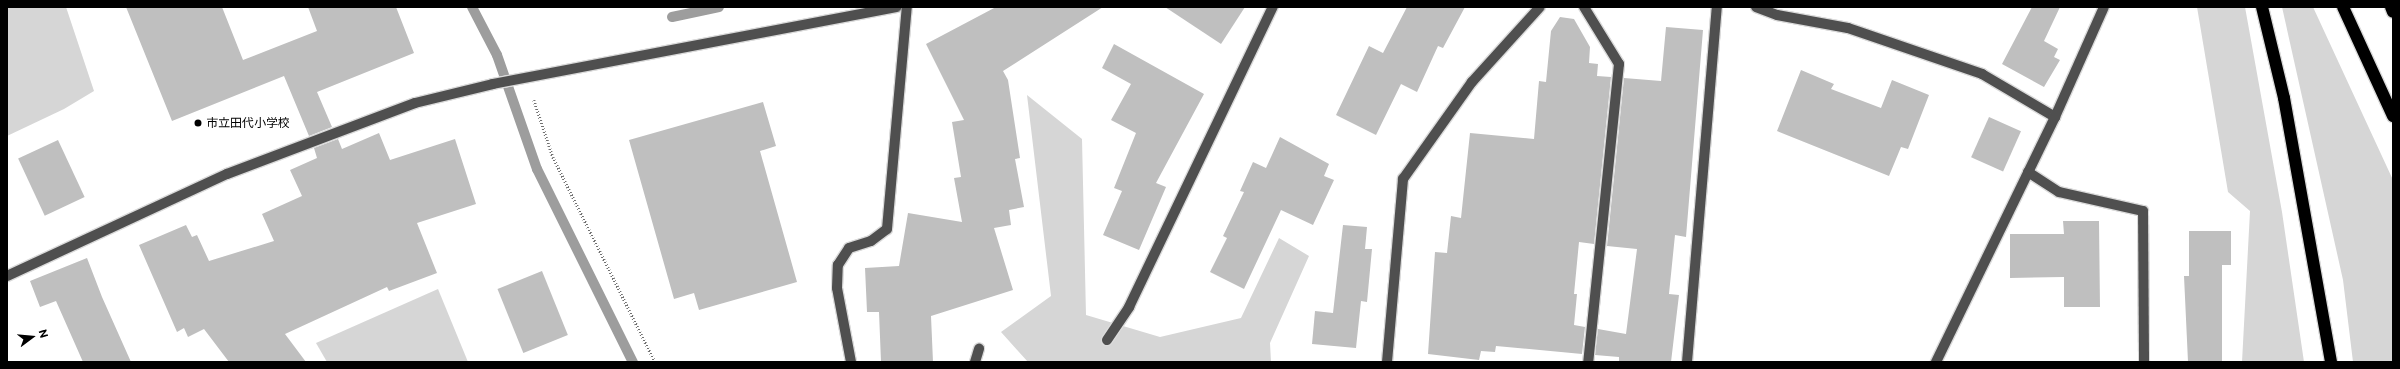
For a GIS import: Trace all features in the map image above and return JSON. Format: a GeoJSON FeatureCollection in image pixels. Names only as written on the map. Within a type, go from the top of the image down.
{"type":"FeatureCollection","features":[{"type":"Feature","properties":{"kind":"highway"},"geometry":{"type":"LineString","coordinates":[[2262,7],[2284,98],[2331,362]]}},
{"type":"Feature","properties":{"kind":"highway"},"geometry":{"type":"LineString","coordinates":[[2343,7],[2393,116]]}},
{"type":"Feature","properties":{"kind":"highway"},"geometry":{"type":"LineString","coordinates":[[2391,7],[2393,12]]}},
{"type":"Feature","properties":{"kind":"street"},"geometry":{"type":"LineString","coordinates":[[7,276],[227,174],[414,103],[527,77],[897,7]]}},
{"type":"Feature","properties":{"kind":"street"},"geometry":{"type":"LineString","coordinates":[[852,362],[837,288],[838,264],[849,248],[872,241],[887,229],[907,7]]}},
{"type":"Feature","properties":{"kind":"street"},"geometry":{"type":"LineString","coordinates":[[1107,340],[1128,307],[1273,7]]}},
{"type":"Feature","properties":{"kind":"street"},"geometry":{"type":"LineString","coordinates":[[1387,362],[1403,179],[1472,82],[1540,7]]}},
{"type":"Feature","properties":{"kind":"street"},"geometry":{"type":"LineString","coordinates":[[1584,7],[1619,64],[1588,362]]}},
{"type":"Feature","properties":{"kind":"street"},"geometry":{"type":"LineString","coordinates":[[1687,362],[1718,7]]}},
{"type":"Feature","properties":{"kind":"street"},"geometry":{"type":"LineString","coordinates":[[1756,7],[1777,14],[1848,28],[1982,74],[2055,117]]}},
{"type":"Feature","properties":{"kind":"street"},"geometry":{"type":"LineString","coordinates":[[1936,362],[2055,117],[2104,7]]}},
{"type":"Feature","properties":{"kind":"street"},"geometry":{"type":"LineString","coordinates":[[2028,172],[2059,192],[2143,211],[2144,362]]}},
{"type":"Feature","properties":{"kind":"street"},"geometry":{"type":"LineString","coordinates":[[975,362],[979,349]]}},
{"type":"Feature","properties":{"kind":"path"},"geometry":{"type":"LineString","coordinates":[[527,77],[553,157],[655,362]]}},
{"type":"Feature","properties":{"kind":"shaded area"},"geometry":{"type":"Polygon","coordinates":[[[7,7],[66,7],[94,91],[64,109],[7,136],[7,7]]]}},
{"type":"Feature","properties":{"kind":"shaded area"},"geometry":{"type":"Polygon","coordinates":[[[2197,7],[2245,7],[2282,212],[2304,362],[2242,362],[2250,211],[2228,192],[2197,7]]]}},
{"type":"Feature","properties":{"kind":"shaded area"},"geometry":{"type":"Polygon","coordinates":[[[2282,7],[2313,7],[2393,180],[2393,362],[2353,362],[2343,280],[2282,7]]]}},
{"type":"Feature","properties":{"kind":"shaded area"},"geometry":{"type":"Polygon","coordinates":[[[1027,95],[1082,139],[1086,315],[1160,337],[1241,318],[1279,238],[1309,256],[1270,343],[1271,362],[1028,362],[1001,332],[1051,296],[1027,95]]]}},
{"type":"Feature","properties":{"kind":"shaded area"},"geometry":{"type":"Polygon","coordinates":[[[438,289],[468,362],[327,362],[316,343],[438,289]]]}},
{"type":"Feature","properties":{"kind":"building"},"geometry":{"type":"Polygon","coordinates":[[[126,7],[222,7],[243,60],[317,31],[308,7],[396,7],[414,53],[317,92],[332,127],[309,136],[284,76],[172,121],[126,7]]]}},
{"type":"Feature","properties":{"kind":"building"},"geometry":{"type":"Polygon","coordinates":[[[996,7],[1103,7],[1003,71],[1008,80],[1020,158],[1015,159],[1024,207],[1009,210],[1011,225],[994,228],[1013,290],[931,316],[933,362],[881,362],[879,312],[867,312],[865,268],[899,266],[908,213],[962,222],[954,178],[961,177],[952,122],[964,120],[926,44],[996,7]]]}},
{"type":"Feature","properties":{"kind":"building"},"geometry":{"type":"Polygon","coordinates":[[[1165,7],[1245,7],[1221,44],[1165,7]]]}},
{"type":"Feature","properties":{"kind":"building"},"geometry":{"type":"Polygon","coordinates":[[[1407,7],[1465,7],[1443,48],[1438,46],[1417,92],[1401,84],[1376,135],[1336,115],[1369,46],[1383,53],[1407,7]]]}},
{"type":"Feature","properties":{"kind":"building"},"geometry":{"type":"Polygon","coordinates":[[[2032,7],[2060,7],[2044,41],[2058,49],[2054,57],[2060,60],[2044,87],[2002,64],[2032,7]]]}},
{"type":"Feature","properties":{"kind":"building"},"geometry":{"type":"Polygon","coordinates":[[[1560,17],[1574,19],[1590,47],[1589,63],[1598,64],[1597,76],[1611,77],[1594,244],[1579,242],[1574,294],[1577,294],[1574,325],[1585,327],[1582,354],[1496,346],[1495,352],[1481,351],[1479,360],[1428,354],[1435,252],[1447,253],[1451,216],[1461,218],[1470,133],[1534,139],[1539,81],[1546,82],[1551,31],[1560,17]]]}},
{"type":"Feature","properties":{"kind":"building"},"geometry":{"type":"Polygon","coordinates":[[[1666,27],[1703,30],[1686,237],[1675,235],[1669,294],[1679,295],[1671,362],[1619,362],[1619,357],[1595,355],[1598,329],[1626,334],[1637,249],[1607,246],[1624,78],[1661,81],[1666,27]]]}},
{"type":"Feature","properties":{"kind":"building"},"geometry":{"type":"Polygon","coordinates":[[[1114,44],[1204,94],[1156,183],[1166,187],[1139,250],[1103,235],[1122,191],[1114,188],[1136,133],[1111,120],[1131,84],[1102,68],[1114,44]]]}},
{"type":"Feature","properties":{"kind":"building"},"geometry":{"type":"Polygon","coordinates":[[[1801,70],[1834,84],[1831,89],[1881,108],[1892,80],[1929,95],[1908,149],[1901,147],[1889,176],[1777,131],[1801,70]]]}},
{"type":"Feature","properties":{"kind":"building"},"geometry":{"type":"Polygon","coordinates":[[[763,102],[776,146],[760,151],[797,282],[699,310],[694,293],[674,299],[629,140],[763,102]]]}},
{"type":"Feature","properties":{"kind":"building"},"geometry":{"type":"Polygon","coordinates":[[[1989,117],[2021,131],[2003,171],[1971,157],[1989,117]]]}},
{"type":"Feature","properties":{"kind":"building"},"geometry":{"type":"Polygon","coordinates":[[[379,133],[390,160],[455,139],[476,204],[417,223],[437,273],[389,291],[387,287],[285,334],[306,362],[229,362],[204,329],[188,337],[184,328],[177,332],[139,245],[186,225],[192,237],[197,235],[209,261],[274,241],[262,214],[302,196],[290,170],[317,158],[314,148],[338,139],[342,149],[379,133]]]}},
{"type":"Feature","properties":{"kind":"building"},"geometry":{"type":"Polygon","coordinates":[[[1280,137],[1329,164],[1324,176],[1334,180],[1313,225],[1281,210],[1244,289],[1210,272],[1227,238],[1223,236],[1244,192],[1240,191],[1253,162],[1266,168],[1280,137]]]}},
{"type":"Feature","properties":{"kind":"building"},"geometry":{"type":"Polygon","coordinates":[[[58,140],[85,197],[45,216],[18,159],[58,140]]]}},
{"type":"Feature","properties":{"kind":"building"},"geometry":{"type":"Polygon","coordinates":[[[2063,221],[2099,221],[2100,307],[2064,307],[2064,277],[2010,278],[2010,234],[2064,234],[2063,221]]]}},
{"type":"Feature","properties":{"kind":"building"},"geometry":{"type":"Polygon","coordinates":[[[1343,225],[1367,227],[1365,249],[1372,249],[1367,302],[1361,301],[1356,348],[1312,344],[1315,311],[1333,313],[1343,225]]]}},
{"type":"Feature","properties":{"kind":"building"},"geometry":{"type":"Polygon","coordinates":[[[2189,231],[2231,231],[2231,265],[2222,265],[2222,362],[2188,362],[2184,276],[2189,276],[2189,231]]]}},
{"type":"Feature","properties":{"kind":"building"},"geometry":{"type":"Polygon","coordinates":[[[87,258],[102,297],[131,362],[83,362],[56,301],[40,307],[30,281],[87,258]]]}},
{"type":"Feature","properties":{"kind":"building"},"geometry":{"type":"Polygon","coordinates":[[[542,271],[568,335],[523,353],[497,289],[542,271]]]}},
{"type":"Feature","properties":{"kind":"waterway"},"geometry":{"type":"LineString","coordinates":[[472,7],[497,55],[537,169],[633,362]]}},
{"type":"Feature","properties":{"kind":"waterway"},"geometry":{"type":"LineString","coordinates":[[672,17],[719,7]]}},
{"type":"Feature","properties":{"kind":"place","name":"市立田代小学校"},"geometry":{"type":"Point","coordinates":[198,123]}}]}
